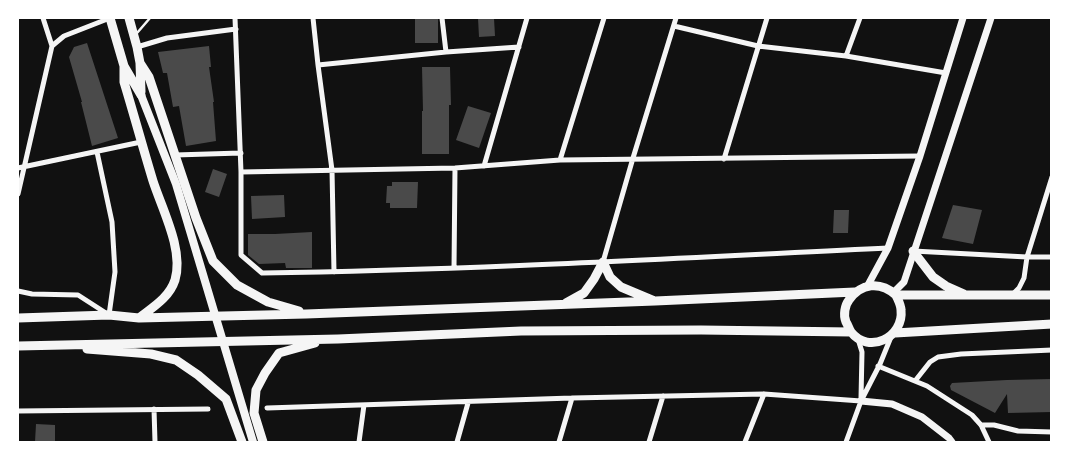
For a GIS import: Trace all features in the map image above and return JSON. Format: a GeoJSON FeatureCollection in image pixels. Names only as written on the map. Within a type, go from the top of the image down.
{"type":"FeatureCollection","features":[{"type":"Feature","properties":{"kind":"highway"},"geometry":{"type":"LineString","coordinates":[[110,18],[124,66],[141,95]]}},
{"type":"Feature","properties":{"kind":"highway"},"geometry":{"type":"LineString","coordinates":[[128,18],[140,63],[141,95]]}},
{"type":"Feature","properties":{"kind":"highway"},"geometry":{"type":"LineString","coordinates":[[140,63],[149,77],[196,218],[214,261],[237,285],[268,302],[306,314]]}},
{"type":"Feature","properties":{"kind":"highway"},"geometry":{"type":"LineString","coordinates":[[124,66],[124,82],[155,188],[171,234],[177,270],[169,292],[161,301],[139,318]]}},
{"type":"Feature","properties":{"kind":"highway"},"geometry":{"type":"LineString","coordinates":[[914,250],[933,277],[946,286],[969,296]]}},
{"type":"Feature","properties":{"kind":"highway"},"geometry":{"type":"LineString","coordinates":[[563,305],[584,293],[594,280],[603,262]]}},
{"type":"Feature","properties":{"kind":"highway"},"geometry":{"type":"LineString","coordinates":[[603,262],[610,277],[621,287],[655,302]]}},
{"type":"Feature","properties":{"kind":"highway"},"geometry":{"type":"LineString","coordinates":[[854,335],[845,318],[846,304],[855,292],[868,285],[882,286],[894,294],[901,308],[901,321],[893,335]]}},
{"type":"Feature","properties":{"kind":"highway"},"geometry":{"type":"LineString","coordinates":[[18,318],[109,315],[139,318],[306,314],[655,302],[855,292]]}},
{"type":"Feature","properties":{"kind":"highway"},"geometry":{"type":"LineString","coordinates":[[894,294],[969,296],[1052,295]]}},
{"type":"Feature","properties":{"kind":"highway"},"geometry":{"type":"LineString","coordinates":[[18,346],[338,338],[521,331],[701,330],[854,335],[868,342],[880,342],[893,335],[1052,324]]}},
{"type":"Feature","properties":{"kind":"highway"},"geometry":{"type":"LineString","coordinates":[[263,442],[254,414],[256,390],[279,353],[338,338]]}},
{"type":"Feature","properties":{"kind":"highway"},"geometry":{"type":"LineString","coordinates":[[35,346],[151,354],[176,360],[198,375],[226,400],[242,442]]}},
{"type":"Feature","properties":{"kind":"main road"},"geometry":{"type":"LineString","coordinates":[[141,95],[176,184],[253,442]]}},
{"type":"Feature","properties":{"kind":"street"},"geometry":{"type":"LineString","coordinates":[[18,194],[20,168],[52,46],[43,18]]}},
{"type":"Feature","properties":{"kind":"street"},"geometry":{"type":"LineString","coordinates":[[52,46],[64,36],[110,18]]}},
{"type":"Feature","properties":{"kind":"street"},"geometry":{"type":"LineString","coordinates":[[235,18],[241,153],[241,255],[262,273],[454,268],[888,248]]}},
{"type":"Feature","properties":{"kind":"street"},"geometry":{"type":"LineString","coordinates":[[313,18],[332,170],[334,272]]}},
{"type":"Feature","properties":{"kind":"street"},"geometry":{"type":"LineString","coordinates":[[442,18],[446,52]]}},
{"type":"Feature","properties":{"kind":"street"},"geometry":{"type":"LineString","coordinates":[[484,166],[527,18]]}},
{"type":"Feature","properties":{"kind":"street"},"geometry":{"type":"LineString","coordinates":[[560,160],[604,18]]}},
{"type":"Feature","properties":{"kind":"street"},"geometry":{"type":"LineString","coordinates":[[603,262],[676,18]]}},
{"type":"Feature","properties":{"kind":"street"},"geometry":{"type":"LineString","coordinates":[[724,158],[767,18]]}},
{"type":"Feature","properties":{"kind":"street"},"geometry":{"type":"LineString","coordinates":[[846,56],[860,18]]}},
{"type":"Feature","properties":{"kind":"street"},"geometry":{"type":"LineString","coordinates":[[868,285],[888,248],[920,156],[963,18]]}},
{"type":"Feature","properties":{"kind":"street"},"geometry":{"type":"LineString","coordinates":[[894,294],[904,282],[991,18]]}},
{"type":"Feature","properties":{"kind":"street"},"geometry":{"type":"LineString","coordinates":[[674,26],[758,46],[846,56],[946,73]]}},
{"type":"Feature","properties":{"kind":"street"},"geometry":{"type":"LineString","coordinates":[[137,48],[168,38],[236,29]]}},
{"type":"Feature","properties":{"kind":"street"},"geometry":{"type":"LineString","coordinates":[[318,65],[446,52],[519,47]]}},
{"type":"Feature","properties":{"kind":"street"},"geometry":{"type":"LineString","coordinates":[[20,168],[141,142]]}},
{"type":"Feature","properties":{"kind":"street"},"geometry":{"type":"LineString","coordinates":[[18,291],[32,294],[78,295],[109,315],[116,272],[112,222],[98,152]]}},
{"type":"Feature","properties":{"kind":"street"},"geometry":{"type":"LineString","coordinates":[[175,155],[241,153]]}},
{"type":"Feature","properties":{"kind":"street"},"geometry":{"type":"LineString","coordinates":[[241,172],[455,168],[560,160],[633,158],[920,156]]}},
{"type":"Feature","properties":{"kind":"street"},"geometry":{"type":"LineString","coordinates":[[454,268],[455,168]]}},
{"type":"Feature","properties":{"kind":"street"},"geometry":{"type":"LineString","coordinates":[[1012,296],[1024,278],[1027,257],[1052,177]]}},
{"type":"Feature","properties":{"kind":"street"},"geometry":{"type":"LineString","coordinates":[[914,250],[1052,257]]}},
{"type":"Feature","properties":{"kind":"street"},"geometry":{"type":"LineString","coordinates":[[854,335],[862,352],[861,400]]}},
{"type":"Feature","properties":{"kind":"street"},"geometry":{"type":"LineString","coordinates":[[846,442],[861,400],[893,335]]}},
{"type":"Feature","properties":{"kind":"street"},"geometry":{"type":"LineString","coordinates":[[915,382],[930,362],[938,357],[961,354],[1052,350]]}},
{"type":"Feature","properties":{"kind":"street"},"geometry":{"type":"LineString","coordinates":[[878,366],[927,386],[972,415],[989,442]]}},
{"type":"Feature","properties":{"kind":"street"},"geometry":{"type":"LineString","coordinates":[[745,442],[764,394]]}},
{"type":"Feature","properties":{"kind":"street"},"geometry":{"type":"LineString","coordinates":[[267,408],[764,394],[861,400],[892,404],[922,417],[948,441]]}},
{"type":"Feature","properties":{"kind":"street"},"geometry":{"type":"LineString","coordinates":[[649,442],[663,396]]}},
{"type":"Feature","properties":{"kind":"street"},"geometry":{"type":"LineString","coordinates":[[559,442],[572,398]]}},
{"type":"Feature","properties":{"kind":"street"},"geometry":{"type":"LineString","coordinates":[[457,442],[468,403]]}},
{"type":"Feature","properties":{"kind":"street"},"geometry":{"type":"LineString","coordinates":[[359,442],[364,405]]}},
{"type":"Feature","properties":{"kind":"street"},"geometry":{"type":"LineString","coordinates":[[154,409],[154,442]]}},
{"type":"Feature","properties":{"kind":"street"},"geometry":{"type":"LineString","coordinates":[[18,410],[208,409]]}},
{"type":"Feature","properties":{"kind":"street"},"geometry":{"type":"LineString","coordinates":[[980,425],[994,425],[1018,431],[1052,432]]}},
{"type":"Feature","properties":{"kind":"lane"},"geometry":{"type":"LineString","coordinates":[[134,36],[150,18]]}},
{"type":"Feature","properties":{"kind":"building"},"geometry":{"type":"Polygon","coordinates":[[[415,18],[438,18],[438,43],[415,43],[415,18]]]}},
{"type":"Feature","properties":{"kind":"building"},"geometry":{"type":"Polygon","coordinates":[[[478,18],[494,18],[495,36],[479,37],[478,18]]]}},
{"type":"Feature","properties":{"kind":"building"},"geometry":{"type":"Polygon","coordinates":[[[87,43],[118,138],[92,146],[69,57],[74,47],[87,43]]]}},
{"type":"Feature","properties":{"kind":"building"},"geometry":{"type":"Polygon","coordinates":[[[209,46],[211,67],[209,67],[214,102],[216,141],[186,146],[179,106],[173,107],[167,73],[163,73],[158,52],[209,46]]]}},
{"type":"Feature","properties":{"kind":"building"},"geometry":{"type":"Polygon","coordinates":[[[422,67],[450,67],[449,154],[422,154],[422,67]]]}},
{"type":"Feature","properties":{"kind":"building"},"geometry":{"type":"Polygon","coordinates":[[[468,106],[491,113],[479,148],[456,140],[468,106]]]}},
{"type":"Feature","properties":{"kind":"building"},"geometry":{"type":"Polygon","coordinates":[[[213,169],[227,174],[219,197],[205,192],[213,169]]]}},
{"type":"Feature","properties":{"kind":"building"},"geometry":{"type":"Polygon","coordinates":[[[392,182],[418,182],[417,208],[390,208],[390,203],[386,203],[387,186],[392,186],[392,182]]]}},
{"type":"Feature","properties":{"kind":"building"},"geometry":{"type":"Polygon","coordinates":[[[284,195],[285,217],[252,219],[251,196],[284,195]]]}},
{"type":"Feature","properties":{"kind":"building"},"geometry":{"type":"Polygon","coordinates":[[[953,205],[982,210],[973,244],[942,238],[953,205]]]}},
{"type":"Feature","properties":{"kind":"building"},"geometry":{"type":"Polygon","coordinates":[[[834,210],[849,210],[848,233],[833,233],[834,210]]]}},
{"type":"Feature","properties":{"kind":"building"},"geometry":{"type":"Polygon","coordinates":[[[312,232],[312,268],[286,268],[285,263],[259,264],[248,255],[248,234],[312,232]]]}},
{"type":"Feature","properties":{"kind":"building"},"geometry":{"type":"Polygon","coordinates":[[[1052,379],[1052,412],[1008,413],[1007,394],[995,413],[951,390],[950,386],[952,383],[1052,379]]]}},
{"type":"Feature","properties":{"kind":"building"},"geometry":{"type":"Polygon","coordinates":[[[36,424],[55,425],[55,442],[35,442],[36,424]]]}}]}
